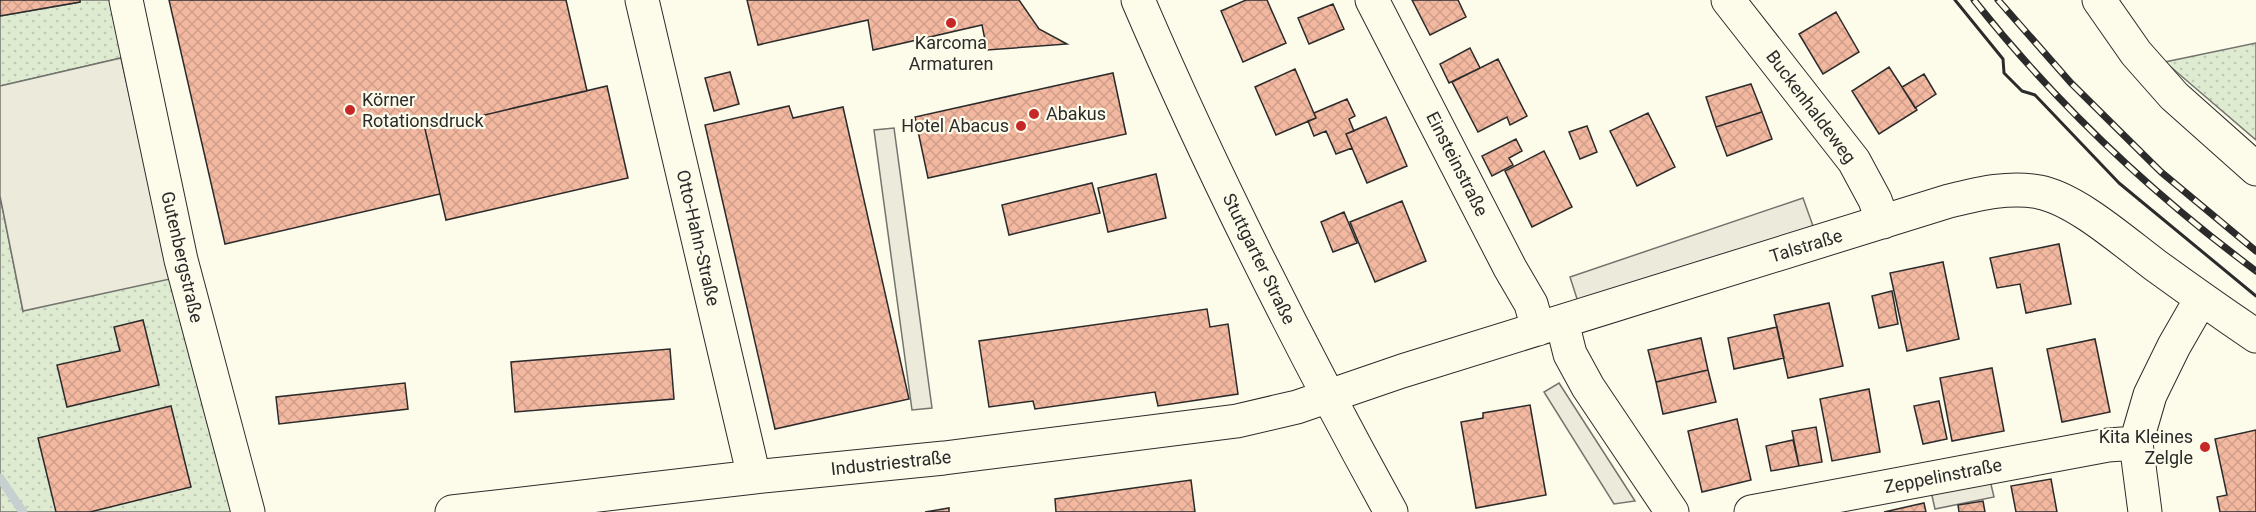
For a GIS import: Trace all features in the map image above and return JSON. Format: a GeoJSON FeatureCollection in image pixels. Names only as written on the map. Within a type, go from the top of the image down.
{"type":"FeatureCollection","features":[{"type":"Feature","properties":{"kind":"street","name":"Gutenbergstraße"},"geometry":{"type":"LineString","coordinates":[[126,0],[181,260],[248,512]]}},
{"type":"Feature","properties":{"kind":"street","name":"Otto-Hahn-Straße"},"geometry":{"type":"LineString","coordinates":[[642,0],[754,477]]}},
{"type":"Feature","properties":{"kind":"street","name":"Stuttgarter Straße"},"geometry":{"type":"LineString","coordinates":[[1138,0],[1256,255],[1328,396],[1391,512]]}},
{"type":"Feature","properties":{"kind":"street","name":"Einsteinstraße"},"geometry":{"type":"LineString","coordinates":[[1372,0],[1504,257],[1531,304],[1550,325],[1570,354],[1588,387],[1672,512]]}},
{"type":"Feature","properties":{"kind":"street","name":"Buckenhaldeweg"},"geometry":{"type":"LineString","coordinates":[[1728,0],[1854,161],[1875,200],[1883,222]]}},
{"type":"Feature","properties":{"kind":"street"},"geometry":{"type":"LineString","coordinates":[[2099,0],[2136,53],[2174,96],[2256,170]]}},
{"type":"Feature","properties":{"kind":"street","name":"Talstraße"},"geometry":{"type":"LineString","coordinates":[[1328,396],[1550,325],[1984,192],[2019,190],[2041,192],[2082,210],[2201,299],[2256,336]]}},
{"type":"Feature","properties":{"kind":"street"},"geometry":{"type":"LineString","coordinates":[[2145,512],[2136,443],[2150,395],[2201,299]]}},
{"type":"Feature","properties":{"kind":"street","name":"Industriestraße"},"geometry":{"type":"LineString","coordinates":[[452,512],[754,477],[944,458],[1237,421],[1297,407],[1328,396]]}},
{"type":"Feature","properties":{"kind":"street","name":"Zeppelinstraße"},"geometry":{"type":"LineString","coordinates":[[1751,512],[2108,444],[2136,443]]}},
{"type":"Feature","properties":{"kind":"green space"},"geometry":{"type":"Polygon","coordinates":[[[80,0],[128,0],[255,512],[0,512],[0,196],[23,311],[121,58],[0,86],[0,16],[80,2],[80,0]]]}},
{"type":"Feature","properties":{"kind":"green space"},"geometry":{"type":"Polygon","coordinates":[[[2256,43],[2256,140],[2165,62],[2256,43]]]}},
{"type":"Feature","properties":{"kind":"shaded area"},"geometry":{"type":"Polygon","coordinates":[[[121,58],[170,279],[23,311],[0,196],[0,86],[121,58]]]}},
{"type":"Feature","properties":{"kind":"shaded area"},"geometry":{"type":"Polygon","coordinates":[[[894,128],[932,408],[912,410],[874,130],[894,128]]]}},
{"type":"Feature","properties":{"kind":"shaded area"},"geometry":{"type":"Polygon","coordinates":[[[1803,198],[1813,226],[1579,305],[1570,277],[1803,198]]]}},
{"type":"Feature","properties":{"kind":"shaded area"},"geometry":{"type":"Polygon","coordinates":[[[1559,383],[1635,501],[1614,504],[1544,392],[1559,383]]]}},
{"type":"Feature","properties":{"kind":"shaded area"},"geometry":{"type":"Polygon","coordinates":[[[1989,476],[1994,497],[1935,509],[1930,487],[1989,476]]]}},
{"type":"Feature","properties":{"kind":"building"},"geometry":{"type":"Polygon","coordinates":[[[0,0],[80,0],[80,2],[0,16],[0,0]]]}},
{"type":"Feature","properties":{"kind":"building","name":"Körner Rotationsdruck"},"geometry":{"type":"Polygon","coordinates":[[[169,0],[566,0],[587,91],[425,129],[440,194],[225,244],[169,0]]]}},
{"type":"Feature","properties":{"kind":"building","name":"Karcoma Armaturen"},"geometry":{"type":"Polygon","coordinates":[[[747,0],[1019,0],[1039,29],[1067,44],[987,50],[982,25],[873,50],[868,20],[758,45],[747,0]]]}},
{"type":"Feature","properties":{"kind":"building"},"geometry":{"type":"Polygon","coordinates":[[[1246,0],[1267,0],[1286,43],[1243,62],[1221,11],[1246,0]]]}},
{"type":"Feature","properties":{"kind":"building"},"geometry":{"type":"Polygon","coordinates":[[[1412,0],[1458,0],[1466,17],[1430,35],[1412,0]]]}},
{"type":"Feature","properties":{"kind":"building"},"geometry":{"type":"Polygon","coordinates":[[[1333,4],[1344,29],[1309,44],[1298,18],[1333,4]]]}},
{"type":"Feature","properties":{"kind":"building"},"geometry":{"type":"Polygon","coordinates":[[[1836,12],[1859,52],[1823,74],[1799,34],[1836,12]]]}},
{"type":"Feature","properties":{"kind":"building"},"geometry":{"type":"Polygon","coordinates":[[[1470,48],[1480,68],[1449,83],[1440,64],[1470,48]]]}},
{"type":"Feature","properties":{"kind":"building"},"geometry":{"type":"Polygon","coordinates":[[[1498,59],[1527,116],[1510,125],[1507,117],[1478,132],[1452,82],[1498,59]]]}},
{"type":"Feature","properties":{"kind":"building"},"geometry":{"type":"Polygon","coordinates":[[[1889,67],[1917,110],[1879,134],[1852,91],[1889,67]]]}},
{"type":"Feature","properties":{"kind":"building"},"geometry":{"type":"Polygon","coordinates":[[[1295,69],[1316,118],[1276,135],[1255,87],[1295,69]]]}},
{"type":"Feature","properties":{"kind":"building"},"geometry":{"type":"Polygon","coordinates":[[[730,72],[739,104],[714,111],[705,78],[730,72]]]}},
{"type":"Feature","properties":{"kind":"building","name":"Hotel Abacus"},"geometry":{"type":"Polygon","coordinates":[[[1113,73],[1126,134],[928,178],[915,117],[1113,73]]]}},
{"type":"Feature","properties":{"kind":"building"},"geometry":{"type":"Polygon","coordinates":[[[1924,74],[1936,94],[1915,108],[1902,87],[1924,74]]]}},
{"type":"Feature","properties":{"kind":"building"},"geometry":{"type":"Polygon","coordinates":[[[1751,84],[1762,112],[1716,127],[1706,97],[1751,84]]]}},
{"type":"Feature","properties":{"kind":"building"},"geometry":{"type":"Polygon","coordinates":[[[607,86],[628,178],[446,220],[425,129],[607,86]]]}},
{"type":"Feature","properties":{"kind":"building"},"geometry":{"type":"Polygon","coordinates":[[[1347,99],[1355,116],[1349,119],[1354,131],[1346,134],[1352,148],[1336,154],[1326,131],[1314,136],[1308,121],[1316,118],[1314,113],[1347,99]]]}},
{"type":"Feature","properties":{"kind":"building"},"geometry":{"type":"Polygon","coordinates":[[[789,106],[793,118],[843,107],[909,399],[775,429],[705,125],[789,106]]]}},
{"type":"Feature","properties":{"kind":"building"},"geometry":{"type":"Polygon","coordinates":[[[1762,112],[1772,139],[1727,156],[1716,127],[1762,112]]]}},
{"type":"Feature","properties":{"kind":"building"},"geometry":{"type":"Polygon","coordinates":[[[1648,113],[1675,167],[1637,186],[1610,131],[1648,113]]]}},
{"type":"Feature","properties":{"kind":"building"},"geometry":{"type":"Polygon","coordinates":[[[1386,117],[1407,166],[1367,183],[1346,134],[1386,117]]]}},
{"type":"Feature","properties":{"kind":"building"},"geometry":{"type":"Polygon","coordinates":[[[1587,126],[1597,152],[1580,159],[1569,132],[1587,126]]]}},
{"type":"Feature","properties":{"kind":"building"},"geometry":{"type":"Polygon","coordinates":[[[1516,139],[1522,151],[1509,158],[1513,165],[1492,176],[1482,156],[1516,139]]]}},
{"type":"Feature","properties":{"kind":"building"},"geometry":{"type":"Polygon","coordinates":[[[1544,151],[1572,207],[1532,227],[1505,171],[1544,151]]]}},
{"type":"Feature","properties":{"kind":"building"},"geometry":{"type":"Polygon","coordinates":[[[1156,174],[1166,218],[1108,232],[1098,188],[1156,174]]]}},
{"type":"Feature","properties":{"kind":"building"},"geometry":{"type":"Polygon","coordinates":[[[1092,183],[1100,213],[1009,235],[1002,205],[1092,183]]]}},
{"type":"Feature","properties":{"kind":"building"},"geometry":{"type":"Polygon","coordinates":[[[1402,201],[1426,261],[1375,282],[1350,222],[1402,201]]]}},
{"type":"Feature","properties":{"kind":"building"},"geometry":{"type":"Polygon","coordinates":[[[1344,212],[1357,243],[1333,252],[1321,222],[1344,212]]]}},
{"type":"Feature","properties":{"kind":"building"},"geometry":{"type":"Polygon","coordinates":[[[2059,244],[2071,304],[2026,313],[2020,284],[1997,288],[1990,258],[2059,244]]]}},
{"type":"Feature","properties":{"kind":"building"},"geometry":{"type":"Polygon","coordinates":[[[1943,262],[1959,339],[1907,351],[1890,273],[1943,262]]]}},
{"type":"Feature","properties":{"kind":"building"},"geometry":{"type":"Polygon","coordinates":[[[1892,291],[1898,324],[1879,328],[1872,296],[1892,291]]]}},
{"type":"Feature","properties":{"kind":"building"},"geometry":{"type":"Polygon","coordinates":[[[1829,303],[1843,366],[1788,378],[1774,315],[1829,303]]]}},
{"type":"Feature","properties":{"kind":"building"},"geometry":{"type":"Polygon","coordinates":[[[1207,309],[1210,327],[1228,324],[1238,394],[1158,406],[1155,392],[1035,409],[1033,401],[989,407],[979,341],[1207,309]]]}},
{"type":"Feature","properties":{"kind":"building"},"geometry":{"type":"Polygon","coordinates":[[[143,320],[159,385],[67,407],[57,365],[120,351],[114,327],[143,320]]]}},
{"type":"Feature","properties":{"kind":"building"},"geometry":{"type":"Polygon","coordinates":[[[1777,327],[1784,358],[1734,369],[1728,338],[1777,327]]]}},
{"type":"Feature","properties":{"kind":"building"},"geometry":{"type":"Polygon","coordinates":[[[1701,338],[1708,370],[1656,382],[1648,350],[1701,338]]]}},
{"type":"Feature","properties":{"kind":"building"},"geometry":{"type":"Polygon","coordinates":[[[2095,339],[2110,412],[2062,422],[2047,349],[2095,339]]]}},
{"type":"Feature","properties":{"kind":"building"},"geometry":{"type":"Polygon","coordinates":[[[670,349],[674,399],[515,412],[511,362],[670,349]]]}},
{"type":"Feature","properties":{"kind":"building"},"geometry":{"type":"Polygon","coordinates":[[[1992,368],[2004,431],[1952,441],[1940,378],[1992,368]]]}},
{"type":"Feature","properties":{"kind":"building"},"geometry":{"type":"Polygon","coordinates":[[[1708,370],[1716,402],[1663,414],[1656,382],[1708,370]]]}},
{"type":"Feature","properties":{"kind":"building"},"geometry":{"type":"Polygon","coordinates":[[[405,383],[408,409],[279,424],[276,397],[405,383]]]}},
{"type":"Feature","properties":{"kind":"building"},"geometry":{"type":"Polygon","coordinates":[[[1869,389],[1880,452],[1832,461],[1820,399],[1869,389]]]}},
{"type":"Feature","properties":{"kind":"building"},"geometry":{"type":"Polygon","coordinates":[[[1939,401],[1947,439],[1923,444],[1914,406],[1939,401]]]}},
{"type":"Feature","properties":{"kind":"building"},"geometry":{"type":"Polygon","coordinates":[[[1530,405],[1546,495],[1476,508],[1461,422],[1483,418],[1483,413],[1530,405]]]}},
{"type":"Feature","properties":{"kind":"building"},"geometry":{"type":"Polygon","coordinates":[[[171,406],[191,487],[90,512],[56,512],[38,438],[171,406]]]}},
{"type":"Feature","properties":{"kind":"building"},"geometry":{"type":"Polygon","coordinates":[[[1737,419],[1751,480],[1702,492],[1688,431],[1737,419]]]}},
{"type":"Feature","properties":{"kind":"building"},"geometry":{"type":"Polygon","coordinates":[[[1816,427],[1822,462],[1799,466],[1792,431],[1816,427]]]}},
{"type":"Feature","properties":{"kind":"building"},"geometry":{"type":"Polygon","coordinates":[[[2256,430],[2256,512],[2220,512],[2217,497],[2227,495],[2215,439],[2256,430]]]}},
{"type":"Feature","properties":{"kind":"building"},"geometry":{"type":"Polygon","coordinates":[[[1793,440],[1799,466],[1771,471],[1766,446],[1793,440]]]}},
{"type":"Feature","properties":{"kind":"building"},"geometry":{"type":"Polygon","coordinates":[[[2051,479],[2057,512],[2016,512],[2011,486],[2051,479]]]}},
{"type":"Feature","properties":{"kind":"building"},"geometry":{"type":"Polygon","coordinates":[[[1191,480],[1195,512],[1056,512],[1055,499],[1191,480]]]}},
{"type":"Feature","properties":{"kind":"building"},"geometry":{"type":"Polygon","coordinates":[[[1983,501],[1985,512],[1959,512],[1958,505],[1983,501]]]}},
{"type":"Feature","properties":{"kind":"building"},"geometry":{"type":"Polygon","coordinates":[[[1924,503],[1926,512],[1884,512],[1924,503]]]}},
{"type":"Feature","properties":{"kind":"building"},"geometry":{"type":"Polygon","coordinates":[[[949,508],[949,512],[925,512],[949,508]]]}},
{"type":"Feature","properties":{"kind":"waterway"},"geometry":{"type":"LineString","coordinates":[[0,478],[23,512]]}},
{"type":"Feature","properties":{"kind":"railway"},"geometry":{"type":"LineString","coordinates":[[1974,0],[2038,75],[2106,145],[2179,210],[2256,271]]}},
{"type":"Feature","properties":{"kind":"railway"},"geometry":{"type":"LineString","coordinates":[[1998,0],[2071,83],[2161,172],[2256,251]]}},
{"type":"Feature","properties":{"kind":"wall"},"geometry":{"type":"LineString","coordinates":[[1955,0],[2003,59],[2004,73],[2022,91],[2035,95],[2119,183],[2256,296]]}},
{"type":"Feature","properties":{"kind":"place","name":"Karcoma Armaturen"},"geometry":{"type":"Point","coordinates":[951,23]}},
{"type":"Feature","properties":{"kind":"place","name":"Körner Rotationsdruck"},"geometry":{"type":"Point","coordinates":[350,110]}},
{"type":"Feature","properties":{"kind":"place","name":"Abakus"},"geometry":{"type":"Point","coordinates":[1034,114]}},
{"type":"Feature","properties":{"kind":"place","name":"Hotel Abacus"},"geometry":{"type":"Point","coordinates":[1021,126]}},
{"type":"Feature","properties":{"kind":"place","name":"Kita Kleines Zelgle"},"geometry":{"type":"Point","coordinates":[2205,447]}}]}
